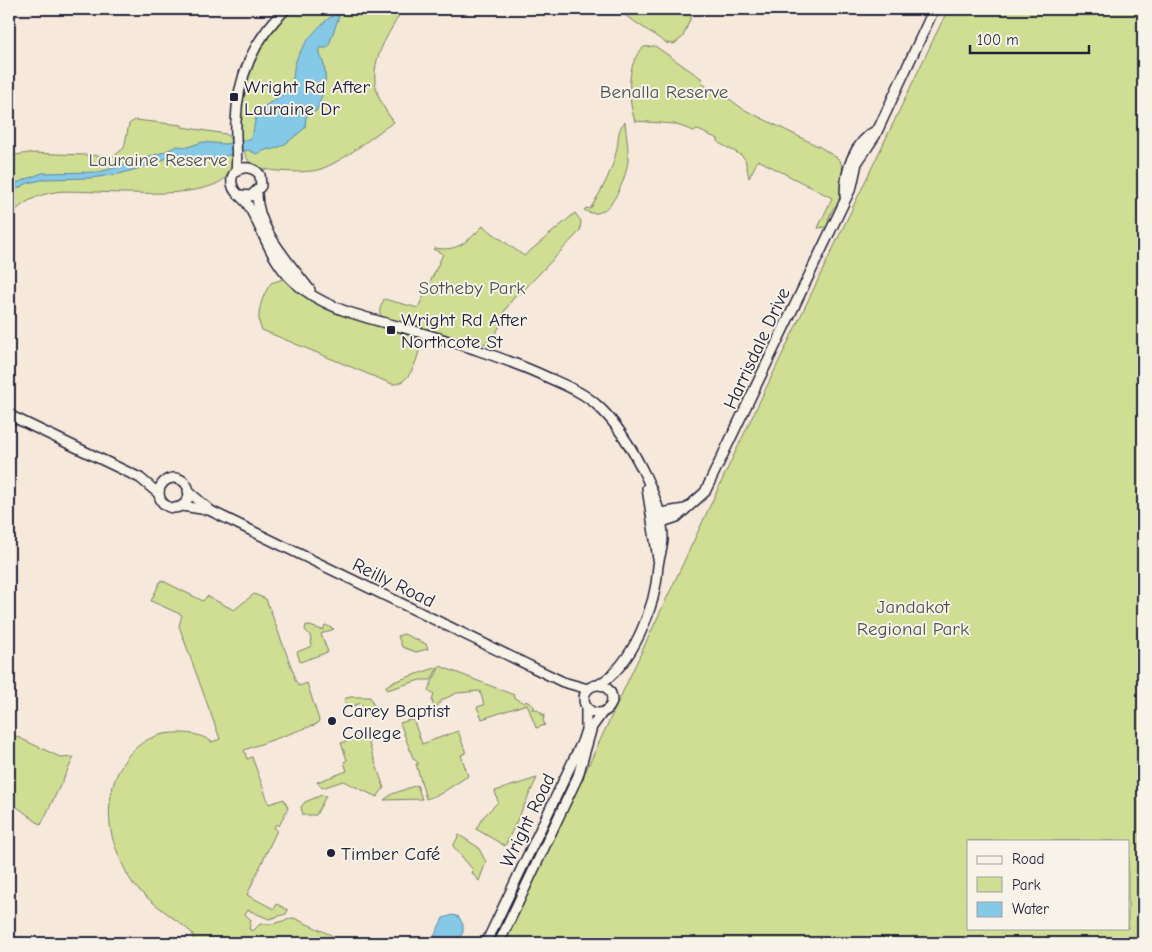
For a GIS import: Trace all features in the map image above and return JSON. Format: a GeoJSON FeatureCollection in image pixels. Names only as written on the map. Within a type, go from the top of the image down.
{"type":"FeatureCollection","features":[{"type":"Feature","properties":{"kind":"street"},"geometry":{"type":"LineString","coordinates":[[238,151],[248,167],[258,172],[261,179],[257,192],[251,196],[241,196],[235,191],[232,184],[236,172],[238,151],[236,137],[238,98],[246,68],[263,36],[286,9]]}},
{"type":"Feature","properties":{"kind":"street","name":"Harrisdale Drive"},"geometry":{"type":"LineString","coordinates":[[657,524],[678,517],[706,492],[844,199],[850,161],[862,142],[878,129],[934,9]]}},
{"type":"Feature","properties":{"kind":"street"},"geometry":{"type":"LineString","coordinates":[[236,172],[248,167]]}},
{"type":"Feature","properties":{"kind":"street","name":"Wright Road"},"geometry":{"type":"LineString","coordinates":[[257,192],[260,209],[278,250],[313,294]]}},
{"type":"Feature","properties":{"kind":"street","name":"Wright Road"},"geometry":{"type":"LineString","coordinates":[[241,196],[251,211],[273,258],[294,282],[328,304],[353,314],[490,353],[586,396],[605,413],[625,439],[645,475],[657,524],[658,560],[653,597],[643,625],[627,658],[616,673],[610,692],[611,705],[602,713],[592,727],[578,776],[499,943]]}},
{"type":"Feature","properties":{"kind":"street"},"geometry":{"type":"LineString","coordinates":[[9,415],[142,480],[159,494],[165,505],[173,508],[182,506],[187,499],[188,491],[180,480],[172,479],[164,483],[142,480]]}},
{"type":"Feature","properties":{"kind":"street"},"geometry":{"type":"LineString","coordinates":[[159,494],[164,483]]}},
{"type":"Feature","properties":{"kind":"street","name":"Reilly Road"},"geometry":{"type":"LineString","coordinates":[[188,491],[211,511],[563,682],[588,689]]}},
{"type":"Feature","properties":{"kind":"street","name":"Reilly Road"},"geometry":{"type":"LineString","coordinates":[[182,506],[211,511]]}},
{"type":"Feature","properties":{"kind":"street"},"geometry":{"type":"LineString","coordinates":[[655,514],[690,507]]}},
{"type":"Feature","properties":{"kind":"street","name":"Wright Road"},"geometry":{"type":"LineString","coordinates":[[486,943],[582,742],[586,730],[585,704],[588,689],[616,673]]}},
{"type":"Feature","properties":{"kind":"street","name":"Reilly Road"},"geometry":{"type":"LineString","coordinates":[[563,682],[585,704]]}},
{"type":"Feature","properties":{"kind":"street"},"geometry":{"type":"LineString","coordinates":[[598,685],[605,687],[610,692]]}},
{"type":"Feature","properties":{"kind":"street"},"geometry":{"type":"LineString","coordinates":[[585,704],[592,712],[602,713]]}},
{"type":"Feature","properties":{"kind":"street"},"geometry":{"type":"LineString","coordinates":[[509,894],[519,900]]}},
{"type":"Feature","properties":{"kind":"green space"},"geometry":{"type":"Polygon","coordinates":[[[293,9],[403,9],[386,38],[376,65],[377,92],[383,106],[394,122],[350,154],[331,165],[315,171],[277,171],[252,166],[243,148],[239,127],[246,82],[255,60],[266,40],[293,9]]]}},
{"type":"Feature","properties":{"kind":"green space"},"geometry":{"type":"Polygon","coordinates":[[[616,9],[694,9],[683,37],[674,44],[666,43],[616,9]]]}},
{"type":"Feature","properties":{"kind":"green space","name":"Jandakot Regional Park"},"geometry":{"type":"Polygon","coordinates":[[[948,9],[1143,9],[1143,943],[505,943],[732,459],[948,9]]]}},
{"type":"Feature","properties":{"kind":"green space","name":"Benalla Reserve"},"geometry":{"type":"Polygon","coordinates":[[[655,46],[701,78],[702,83],[719,96],[724,95],[743,109],[820,147],[840,160],[844,174],[838,205],[834,207],[828,219],[827,227],[818,228],[832,198],[758,160],[749,178],[745,159],[741,155],[719,143],[718,139],[698,130],[694,131],[674,124],[635,121],[630,93],[631,72],[638,54],[644,47],[655,46]]]}},
{"type":"Feature","properties":{"kind":"green space","name":"Lauraine Reserve"},"geometry":{"type":"Polygon","coordinates":[[[135,120],[182,125],[182,127],[226,134],[232,144],[232,163],[226,178],[209,187],[184,192],[55,192],[30,200],[9,217],[9,156],[29,153],[114,156],[124,148],[129,124],[135,120]]]}},
{"type":"Feature","properties":{"kind":"green space"},"geometry":{"type":"Polygon","coordinates":[[[625,122],[628,161],[620,189],[615,198],[601,212],[593,213],[584,210],[586,208],[590,209],[606,180],[613,164],[619,131],[625,122]]]}},
{"type":"Feature","properties":{"kind":"green space","name":"Sotheby Park"},"geometry":{"type":"Polygon","coordinates":[[[575,213],[581,221],[580,231],[520,294],[516,294],[504,312],[505,315],[496,333],[489,341],[480,345],[384,318],[380,314],[384,299],[418,308],[443,254],[433,249],[456,247],[467,241],[483,226],[524,256],[575,213]]]}},
{"type":"Feature","properties":{"kind":"green space"},"geometry":{"type":"Polygon","coordinates":[[[283,279],[317,304],[335,313],[415,337],[420,348],[411,372],[403,381],[392,384],[262,330],[259,318],[260,305],[271,283],[283,279]]]}},
{"type":"Feature","properties":{"kind":"green space"},"geometry":{"type":"Polygon","coordinates":[[[161,580],[203,601],[207,596],[234,610],[254,594],[266,599],[295,680],[299,686],[307,683],[319,720],[317,724],[244,750],[247,759],[252,757],[269,804],[284,799],[288,808],[279,826],[276,824],[274,828],[277,830],[247,895],[274,909],[277,904],[288,910],[286,914],[269,919],[248,910],[245,914],[251,920],[249,929],[253,931],[260,924],[272,924],[294,918],[331,935],[343,943],[198,943],[194,940],[192,933],[140,892],[127,873],[111,832],[109,812],[112,792],[118,773],[128,756],[141,743],[159,735],[184,733],[201,736],[212,742],[220,739],[179,626],[182,615],[151,601],[161,580]]]}},
{"type":"Feature","properties":{"kind":"green space"},"geometry":{"type":"Polygon","coordinates":[[[306,625],[323,630],[325,625],[334,629],[321,634],[328,652],[300,662],[297,652],[312,646],[310,635],[305,630],[306,625]]]}},
{"type":"Feature","properties":{"kind":"green space"},"geometry":{"type":"Polygon","coordinates":[[[404,634],[426,644],[428,649],[416,652],[402,647],[398,636],[404,634]]]}},
{"type":"Feature","properties":{"kind":"green space"},"geometry":{"type":"Polygon","coordinates":[[[440,666],[514,695],[513,697],[524,703],[526,701],[534,706],[532,710],[534,708],[542,713],[541,715],[545,714],[543,720],[545,725],[536,728],[527,704],[482,719],[477,707],[484,705],[480,691],[457,693],[442,700],[434,707],[432,701],[434,694],[428,690],[440,666]]]}},
{"type":"Feature","properties":{"kind":"green space"},"geometry":{"type":"Polygon","coordinates":[[[438,667],[431,680],[420,680],[387,690],[386,686],[393,682],[438,667]]]}},
{"type":"Feature","properties":{"kind":"green space"},"geometry":{"type":"Polygon","coordinates":[[[350,697],[370,697],[375,709],[365,712],[361,703],[347,708],[344,699],[350,697]]]}},
{"type":"Feature","properties":{"kind":"green space"},"geometry":{"type":"Polygon","coordinates":[[[413,719],[422,744],[458,731],[466,753],[461,755],[468,776],[440,794],[426,799],[416,764],[419,764],[413,758],[400,723],[413,719]]]}},
{"type":"Feature","properties":{"kind":"green space"},"geometry":{"type":"Polygon","coordinates":[[[9,733],[62,758],[74,757],[41,825],[9,801],[9,733]]]}},
{"type":"Feature","properties":{"kind":"green space"},"geometry":{"type":"Polygon","coordinates":[[[366,735],[384,788],[377,797],[343,781],[322,788],[317,782],[347,771],[344,762],[347,760],[341,743],[366,735]]]}},
{"type":"Feature","properties":{"kind":"green space"},"geometry":{"type":"Polygon","coordinates":[[[537,778],[505,846],[476,829],[483,817],[498,802],[495,791],[537,778]]]}},
{"type":"Feature","properties":{"kind":"green space"},"geometry":{"type":"Polygon","coordinates":[[[417,785],[422,799],[384,800],[392,794],[417,785]]]}},
{"type":"Feature","properties":{"kind":"green space"},"geometry":{"type":"Polygon","coordinates":[[[322,795],[326,796],[316,815],[303,815],[301,807],[305,802],[322,795]]]}},
{"type":"Feature","properties":{"kind":"green space"},"geometry":{"type":"Polygon","coordinates":[[[459,835],[478,847],[486,862],[479,881],[472,873],[473,870],[453,846],[459,835]]]}},
{"type":"Feature","properties":{"kind":"water"},"geometry":{"type":"Polygon","coordinates":[[[336,14],[339,16],[329,45],[327,48],[320,48],[325,77],[324,88],[317,110],[306,117],[305,128],[284,145],[257,154],[248,150],[214,159],[167,158],[154,164],[119,174],[91,178],[46,179],[28,183],[9,193],[9,186],[42,173],[99,172],[164,152],[177,146],[188,147],[202,142],[225,144],[250,139],[260,111],[283,94],[290,86],[294,67],[301,50],[317,29],[336,14]]]}},
{"type":"Feature","properties":{"kind":"water"},"geometry":{"type":"Polygon","coordinates":[[[453,915],[459,917],[463,925],[463,932],[457,943],[431,943],[443,918],[453,915]]]}},
{"type":"Feature","properties":{"kind":"waterway"},"geometry":{"type":"LineString","coordinates":[[337,15],[341,9]]}},
{"type":"Feature","properties":{"kind":"place","name":"Wright Rd After Lauraine Dr"},"geometry":{"type":"Point","coordinates":[234,97]}},
{"type":"Feature","properties":{"kind":"place","name":"Wright Rd After Northcote St"},"geometry":{"type":"Point","coordinates":[391,330]}},
{"type":"Feature","properties":{"kind":"place","name":"Carey Baptist College"},"geometry":{"type":"Point","coordinates":[332,721]}},
{"type":"Feature","properties":{"kind":"place","name":"Timber Café"},"geometry":{"type":"Point","coordinates":[331,853]}}]}
